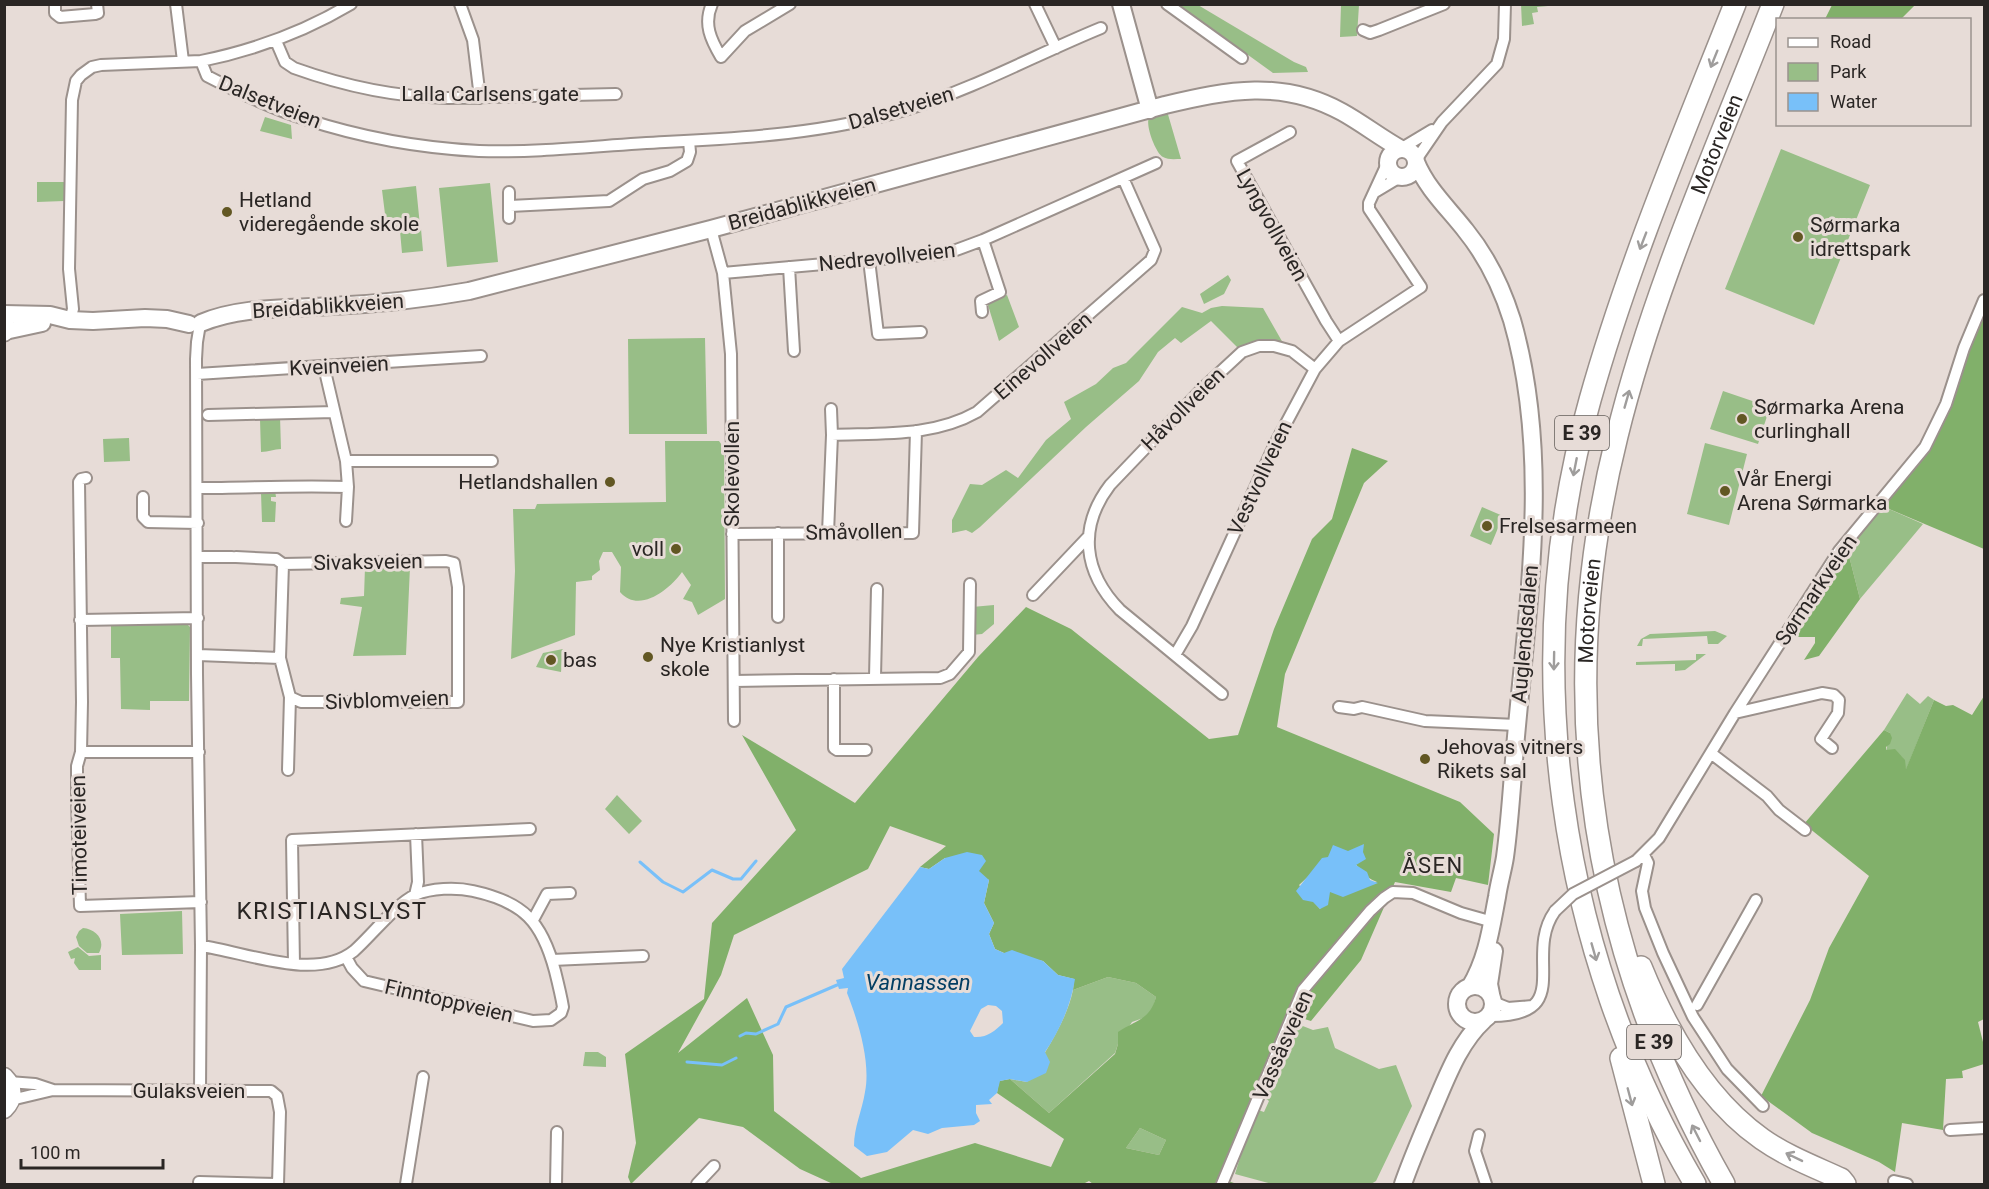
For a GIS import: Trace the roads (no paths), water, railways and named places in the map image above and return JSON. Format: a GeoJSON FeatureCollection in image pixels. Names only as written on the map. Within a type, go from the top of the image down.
{"type":"FeatureCollection","features":[{"type":"Feature","properties":{"kind":"highway","name":"Motorveien"},"geometry":{"type":"LineString","coordinates":[[1695,1185],[1648,1095],[1609,999],[1591,943],[1575,875],[1560,778],[1556,736],[1554,663],[1563,530],[1590,402],[1646,234],[1735,4]]}},
{"type":"Feature","properties":{"kind":"highway","name":"Motorveien"},"geometry":{"type":"LineString","coordinates":[[1724,1185],[1680,1102],[1648,1025],[1615,919],[1598,833],[1587,732],[1585,663],[1590,589],[1601,505],[1626,404],[1667,278],[1773,4]]}},
{"type":"Feature","properties":{"kind":"highway","name":"E 39"},"geometry":{"type":"LineString","coordinates":[[1598,833],[1611,867],[1632,944],[1649,986],[1670,1028],[1697,1071],[1727,1108],[1763,1140],[1841,1179],[1845,1185]]}},
{"type":"Feature","properties":{"kind":"highway","name":"E 39"},"geometry":{"type":"LineString","coordinates":[[1609,999],[1624,1074],[1654,1185]]}},
{"type":"Feature","properties":{"kind":"main road"},"geometry":{"type":"LineString","coordinates":[[1121,4],[1150,110]]}},
{"type":"Feature","properties":{"kind":"main road","name":"Breidablikkveien"},"geometry":{"type":"LineString","coordinates":[[5,331],[29,325],[70,320],[146,318],[167,312],[195,321],[237,312],[349,306],[430,298],[469,291],[711,229],[1150,110],[1240,90],[1270,90],[1320,101],[1358,121],[1402,149]]}},
{"type":"Feature","properties":{"kind":"main road","name":"Breidablikkveien"},"geometry":{"type":"LineString","coordinates":[[1358,121],[1384,153],[1387,164]]}},
{"type":"Feature","properties":{"kind":"main road"},"geometry":{"type":"LineString","coordinates":[[1402,149],[1414,154],[1416,161],[1415,170],[1409,176],[1401,178],[1394,175],[1387,164],[1389,156],[1394,151],[1402,149]]}},
{"type":"Feature","properties":{"kind":"main road","name":"Auglendsdalen"},"geometry":{"type":"LineString","coordinates":[[1416,161],[1420,172],[1477,246],[1501,289],[1512,320],[1526,392],[1532,462],[1528,624],[1505,859]]}},
{"type":"Feature","properties":{"kind":"main road","name":"Auglendsdalen"},"geometry":{"type":"LineString","coordinates":[[1401,178],[1443,204]]}},
{"type":"Feature","properties":{"kind":"main road","name":"Breidablikkveien"},"geometry":{"type":"LineString","coordinates":[[4,314],[50,315],[70,320]]}},
{"type":"Feature","properties":{"kind":"main road"},"geometry":{"type":"LineString","coordinates":[[4,319],[5,331]]}},
{"type":"Feature","properties":{"kind":"main road"},"geometry":{"type":"LineString","coordinates":[[1453,1060],[1460,1013],[1458,1007],[1460,995],[1470,987],[1482,964],[1505,859]]}},
{"type":"Feature","properties":{"kind":"main road"},"geometry":{"type":"LineString","coordinates":[[1404,1182],[1415,1149],[1453,1060],[1489,1008],[1489,984],[1506,876],[1505,859]]}},
{"type":"Feature","properties":{"kind":"main road"},"geometry":{"type":"LineString","coordinates":[[1470,987],[1481,987],[1489,1008]]}},
{"type":"Feature","properties":{"kind":"main road"},"geometry":{"type":"LineString","coordinates":[[1460,1013],[1471,1021],[1489,1008]]}},
{"type":"Feature","properties":{"kind":"street"},"geometry":{"type":"LineString","coordinates":[[55,4],[55,13],[60,17],[98,13],[97,4]]}},
{"type":"Feature","properties":{"kind":"street"},"geometry":{"type":"LineString","coordinates":[[176,4],[183,61]]}},
{"type":"Feature","properties":{"kind":"street"},"geometry":{"type":"LineString","coordinates":[[201,61],[276,41],[332,17],[351,4]]}},
{"type":"Feature","properties":{"kind":"street"},"geometry":{"type":"LineString","coordinates":[[460,4],[471,31],[480,98]]}},
{"type":"Feature","properties":{"kind":"street"},"geometry":{"type":"LineString","coordinates":[[712,4],[707,24],[713,43],[721,57],[745,31],[790,4]]}},
{"type":"Feature","properties":{"kind":"street"},"geometry":{"type":"LineString","coordinates":[[1035,4],[1056,48]]}},
{"type":"Feature","properties":{"kind":"street"},"geometry":{"type":"LineString","coordinates":[[1167,4],[1242,58]]}},
{"type":"Feature","properties":{"kind":"street"},"geometry":{"type":"LineString","coordinates":[[1363,30],[1370,33],[1444,4]]}},
{"type":"Feature","properties":{"kind":"street"},"geometry":{"type":"LineString","coordinates":[[1402,149],[1442,122],[1497,64],[1504,39],[1505,4]]}},
{"type":"Feature","properties":{"kind":"street","name":"Dalsetveien"},"geometry":{"type":"LineString","coordinates":[[70,320],[73,309],[70,291],[71,115],[76,81],[92,67],[201,61],[207,76],[305,119],[379,138],[446,148],[510,151],[689,141],[822,129],[905,110],[966,89],[1101,28]]}},
{"type":"Feature","properties":{"kind":"street","name":"Lalla Carlsens gate"},"geometry":{"type":"LineString","coordinates":[[276,41],[285,62],[294,68],[348,84],[400,95],[480,98],[616,94]]}},
{"type":"Feature","properties":{"kind":"street"},"geometry":{"type":"LineString","coordinates":[[1416,161],[1442,122]]}},
{"type":"Feature","properties":{"kind":"street","name":"Lyngvollveien"},"geometry":{"type":"LineString","coordinates":[[1290,132],[1237,161],[1339,341]]}},
{"type":"Feature","properties":{"kind":"street"},"geometry":{"type":"LineString","coordinates":[[510,206],[609,201],[643,178],[670,171],[687,161],[690,152],[689,141]]}},
{"type":"Feature","properties":{"kind":"street","name":"Nedrevollveien"},"geometry":{"type":"LineString","coordinates":[[723,273],[948,253],[983,240],[1156,163]]}},
{"type":"Feature","properties":{"kind":"street"},"geometry":{"type":"LineString","coordinates":[[1372,194],[1387,164]]}},
{"type":"Feature","properties":{"kind":"street","name":"Einevollveien"},"geometry":{"type":"LineString","coordinates":[[832,435],[916,431],[962,421],[977,412],[1098,308],[1154,256],[1155,250],[1123,178]]}},
{"type":"Feature","properties":{"kind":"street"},"geometry":{"type":"LineString","coordinates":[[1372,194],[1401,178]]}},
{"type":"Feature","properties":{"kind":"street"},"geometry":{"type":"LineString","coordinates":[[509,192],[509,218]]}},
{"type":"Feature","properties":{"kind":"street","name":"Vestvollveien"},"geometry":{"type":"LineString","coordinates":[[1175,655],[1192,626],[1275,444],[1316,369],[1339,341],[1421,287],[1373,217],[1369,203],[1372,194]]}},
{"type":"Feature","properties":{"kind":"street","name":"Skolevollen"},"geometry":{"type":"LineString","coordinates":[[711,229],[723,273],[731,354],[734,721]]}},
{"type":"Feature","properties":{"kind":"street","name":"Nedrevollveien"},"geometry":{"type":"LineString","coordinates":[[982,312],[981,301],[1000,292],[983,240]]}},
{"type":"Feature","properties":{"kind":"street"},"geometry":{"type":"LineString","coordinates":[[869,260],[878,334],[921,332]]}},
{"type":"Feature","properties":{"kind":"street","name":"Nedrevollveien"},"geometry":{"type":"LineString","coordinates":[[789,267],[794,351]]}},
{"type":"Feature","properties":{"kind":"street"},"geometry":{"type":"LineString","coordinates":[[50,315],[62,311],[68,303],[70,291]]}},
{"type":"Feature","properties":{"kind":"street","name":"Sørmarkveien"},"geometry":{"type":"LineString","coordinates":[[1489,1008],[1532,1006],[1540,998],[1543,989],[1545,926],[1555,911],[1573,894],[1640,858],[1659,838],[1735,713],[1839,551],[1924,447],[1946,404],[1964,348],[1984,300]]}},
{"type":"Feature","properties":{"kind":"street"},"geometry":{"type":"LineString","coordinates":[[195,321],[201,902],[200,1091]]}},
{"type":"Feature","properties":{"kind":"street","name":"Håvollveien"},"geometry":{"type":"LineString","coordinates":[[1175,655],[1120,610],[1098,581],[1090,560],[1087,538],[1092,516],[1100,499],[1110,485],[1230,361],[1242,352],[1259,346],[1274,346],[1292,351],[1316,369]]}},
{"type":"Feature","properties":{"kind":"street","name":"Kveinveien"},"geometry":{"type":"LineString","coordinates":[[197,374],[481,356]]}},
{"type":"Feature","properties":{"kind":"street"},"geometry":{"type":"LineString","coordinates":[[324,367],[346,461],[348,487],[346,521]]}},
{"type":"Feature","properties":{"kind":"street"},"geometry":{"type":"LineString","coordinates":[[828,532],[831,409]]}},
{"type":"Feature","properties":{"kind":"street"},"geometry":{"type":"LineString","coordinates":[[208,415],[334,412]]}},
{"type":"Feature","properties":{"kind":"street","name":"Småvollen"},"geometry":{"type":"LineString","coordinates":[[732,534],[913,533],[916,431]]}},
{"type":"Feature","properties":{"kind":"street"},"geometry":{"type":"LineString","coordinates":[[346,461],[492,461]]}},
{"type":"Feature","properties":{"kind":"street","name":"Timoteiveien"},"geometry":{"type":"LineString","coordinates":[[86,478],[79,482],[81,752],[77,766],[80,906],[201,902]]}},
{"type":"Feature","properties":{"kind":"street"},"geometry":{"type":"LineString","coordinates":[[198,488],[310,485],[348,487]]}},
{"type":"Feature","properties":{"kind":"street"},"geometry":{"type":"LineString","coordinates":[[143,497],[143,517],[148,522],[198,523]]}},
{"type":"Feature","properties":{"kind":"street"},"geometry":{"type":"LineString","coordinates":[[778,533],[778,617]]}},
{"type":"Feature","properties":{"kind":"street","name":"Håvollveien"},"geometry":{"type":"LineString","coordinates":[[1033,595],[1087,538]]}},
{"type":"Feature","properties":{"kind":"street","name":"Sivaksveien"},"geometry":{"type":"LineString","coordinates":[[198,557],[276,559],[283,564],[385,561],[454,562]]}},
{"type":"Feature","properties":{"kind":"street","name":"Sivblomveien"},"geometry":{"type":"LineString","coordinates":[[290,697],[301,702],[326,703],[458,702],[458,587],[454,562]]}},
{"type":"Feature","properties":{"kind":"street","name":"Sivaksveien"},"geometry":{"type":"LineString","coordinates":[[280,658],[283,564]]}},
{"type":"Feature","properties":{"kind":"street"},"geometry":{"type":"LineString","coordinates":[[734,681],[875,677],[940,678],[950,674],[969,652],[970,584]]}},
{"type":"Feature","properties":{"kind":"street"},"geometry":{"type":"LineString","coordinates":[[875,677],[877,589]]}},
{"type":"Feature","properties":{"kind":"street"},"geometry":{"type":"LineString","coordinates":[[80,620],[198,618]]}},
{"type":"Feature","properties":{"kind":"street"},"geometry":{"type":"LineString","coordinates":[[198,655],[280,658],[290,697],[288,770]]}},
{"type":"Feature","properties":{"kind":"street"},"geometry":{"type":"LineString","coordinates":[[1175,655],[1222,694]]}},
{"type":"Feature","properties":{"kind":"street"},"geometry":{"type":"LineString","coordinates":[[834,679],[834,748],[837,750],[866,750]]}},
{"type":"Feature","properties":{"kind":"street"},"geometry":{"type":"LineString","coordinates":[[1735,713],[1830,693],[1839,700],[1839,709],[1821,739],[1832,748]]}},
{"type":"Feature","properties":{"kind":"street","name":"Auglendsdalen"},"geometry":{"type":"LineString","coordinates":[[1339,707],[1354,709],[1362,707],[1425,721],[1517,725]]}},
{"type":"Feature","properties":{"kind":"street","name":"Timoteiveien"},"geometry":{"type":"LineString","coordinates":[[81,752],[199,752]]}},
{"type":"Feature","properties":{"kind":"street"},"geometry":{"type":"LineString","coordinates":[[1712,754],[1767,796],[1775,806],[1805,831]]}},
{"type":"Feature","properties":{"kind":"street"},"geometry":{"type":"LineString","coordinates":[[294,964],[292,840],[530,829]]}},
{"type":"Feature","properties":{"kind":"street"},"geometry":{"type":"LineString","coordinates":[[415,895],[418,882],[416,834]]}},
{"type":"Feature","properties":{"kind":"street"},"geometry":{"type":"LineString","coordinates":[[1640,858],[1648,863],[1642,891],[1643,902],[1677,985],[1716,1055],[1733,1077],[1763,1106]]}},
{"type":"Feature","properties":{"kind":"street"},"geometry":{"type":"LineString","coordinates":[[201,946],[294,964],[317,965],[346,957],[415,895],[451,888],[466,889],[512,903],[533,920],[552,960],[643,956]]}},
{"type":"Feature","properties":{"kind":"street","name":"Vassåsveien"},"geometry":{"type":"LineString","coordinates":[[1222,1185],[1303,990],[1370,911],[1393,892],[1413,893],[1461,913],[1492,922]]}},
{"type":"Feature","properties":{"kind":"street"},"geometry":{"type":"LineString","coordinates":[[533,920],[547,894],[570,893]]}},
{"type":"Feature","properties":{"kind":"street"},"geometry":{"type":"LineString","coordinates":[[1697,1005],[1756,900]]}},
{"type":"Feature","properties":{"kind":"street","name":"Finntoppveien"},"geometry":{"type":"LineString","coordinates":[[346,957],[364,981],[533,1021],[551,1020],[561,1013],[563,1007],[552,960]]}},
{"type":"Feature","properties":{"kind":"street"},"geometry":{"type":"LineString","coordinates":[[406,1185],[423,1077]]}},
{"type":"Feature","properties":{"kind":"street"},"geometry":{"type":"LineString","coordinates":[[6,1092],[34,1084],[53,1090]]}},
{"type":"Feature","properties":{"kind":"street","name":"Gulaksveien"},"geometry":{"type":"LineString","coordinates":[[6,1092],[53,1090],[271,1091],[278,1096],[280,1112],[278,1185]]}},
{"type":"Feature","properties":{"kind":"street"},"geometry":{"type":"LineString","coordinates":[[1950,1130],[1984,1128]]}},
{"type":"Feature","properties":{"kind":"street"},"geometry":{"type":"LineString","coordinates":[[556,1185],[557,1132]]}},
{"type":"Feature","properties":{"kind":"street"},"geometry":{"type":"LineString","coordinates":[[1479,1135],[1475,1150],[1486,1185]]}},
{"type":"Feature","properties":{"kind":"street"},"geometry":{"type":"LineString","coordinates":[[697,1185],[714,1166]]}},
{"type":"Feature","properties":{"kind":"street"},"geometry":{"type":"LineString","coordinates":[[1894,1181],[1906,1185]]}},
{"type":"Feature","properties":{"kind":"street"},"geometry":{"type":"LineString","coordinates":[[199,1182],[278,1185]]}},
{"type":"Feature","properties":{"kind":"water"},"geometry":{"type":"Polygon","coordinates":[[[1364,844],[1363,852],[1366,859],[1356,865],[1367,872],[1370,880],[1378,883],[1343,897],[1330,892],[1328,905],[1320,909],[1313,902],[1303,900],[1296,891],[1322,858],[1328,857],[1333,845],[1348,851],[1364,844]]]}},
{"type":"Feature","properties":{"kind":"water","name":"Vannassen"},"geometry":{"type":"Polygon","coordinates":[[[967,852],[982,855],[986,861],[979,871],[989,880],[984,903],[994,923],[989,934],[995,949],[1004,953],[1012,950],[1043,961],[1058,975],[1075,979],[1071,998],[1060,1026],[1045,1052],[1050,1062],[1046,1073],[1027,1082],[1010,1079],[1000,1081],[997,1093],[989,1100],[992,1104],[976,1105],[976,1113],[980,1121],[974,1125],[942,1128],[928,1134],[913,1130],[887,1152],[867,1156],[854,1146],[855,1132],[864,1099],[865,1055],[847,993],[848,988],[839,989],[836,980],[844,978],[842,969],[920,867],[929,869],[945,858],[967,852]],[[988,1005],[981,1009],[970,1031],[974,1037],[987,1035],[1003,1023],[1002,1011],[996,1006],[988,1005]]]}},
{"type":"Feature","properties":{"kind":"waterway"},"geometry":{"type":"LineString","coordinates":[[640,862],[663,882],[683,892],[712,870],[733,879],[741,879],[756,861]]}},
{"type":"Feature","properties":{"kind":"waterway"},"geometry":{"type":"LineString","coordinates":[[740,1036],[746,1033],[756,1034],[778,1024],[786,1007],[837,985]]}},
{"type":"Feature","properties":{"kind":"waterway"},"geometry":{"type":"LineString","coordinates":[[687,1062],[722,1065],[736,1058]]}},
{"type":"Feature","properties":{"kind":"place","name":"Hetland videregående skole"},"geometry":{"type":"Point","coordinates":[227,212]}},
{"type":"Feature","properties":{"kind":"place","name":"Sørmarka idrettspark"},"geometry":{"type":"Point","coordinates":[1798,237]}},
{"type":"Feature","properties":{"kind":"place","name":"Sørmarka Arena curlinghall"},"geometry":{"type":"Point","coordinates":[1742,419]}},
{"type":"Feature","properties":{"kind":"place","name":"Hetlandshallen"},"geometry":{"type":"Point","coordinates":[610,482]}},
{"type":"Feature","properties":{"kind":"place","name":"Vår Energi Arena Sørmarka"},"geometry":{"type":"Point","coordinates":[1725,491]}},
{"type":"Feature","properties":{"kind":"place","name":"Frelsesarmeen"},"geometry":{"type":"Point","coordinates":[1487,526]}},
{"type":"Feature","properties":{"kind":"place","name":"voll"},"geometry":{"type":"Point","coordinates":[676,549]}},
{"type":"Feature","properties":{"kind":"place","name":"Nye Kristianlyst skole"},"geometry":{"type":"Point","coordinates":[648,657]}},
{"type":"Feature","properties":{"kind":"place","name":"bas"},"geometry":{"type":"Point","coordinates":[551,660]}},
{"type":"Feature","properties":{"kind":"place","name":"Jehovas vitners Rikets sal"},"geometry":{"type":"Point","coordinates":[1425,759]}},
{"type":"Feature","properties":{"kind":"district","name":"ÅSEN"},"geometry":{"type":"Point","coordinates":[1433,865]}},
{"type":"Feature","properties":{"kind":"district","name":"KRISTIANSLYST"},"geometry":{"type":"Point","coordinates":[332,911]}}]}
